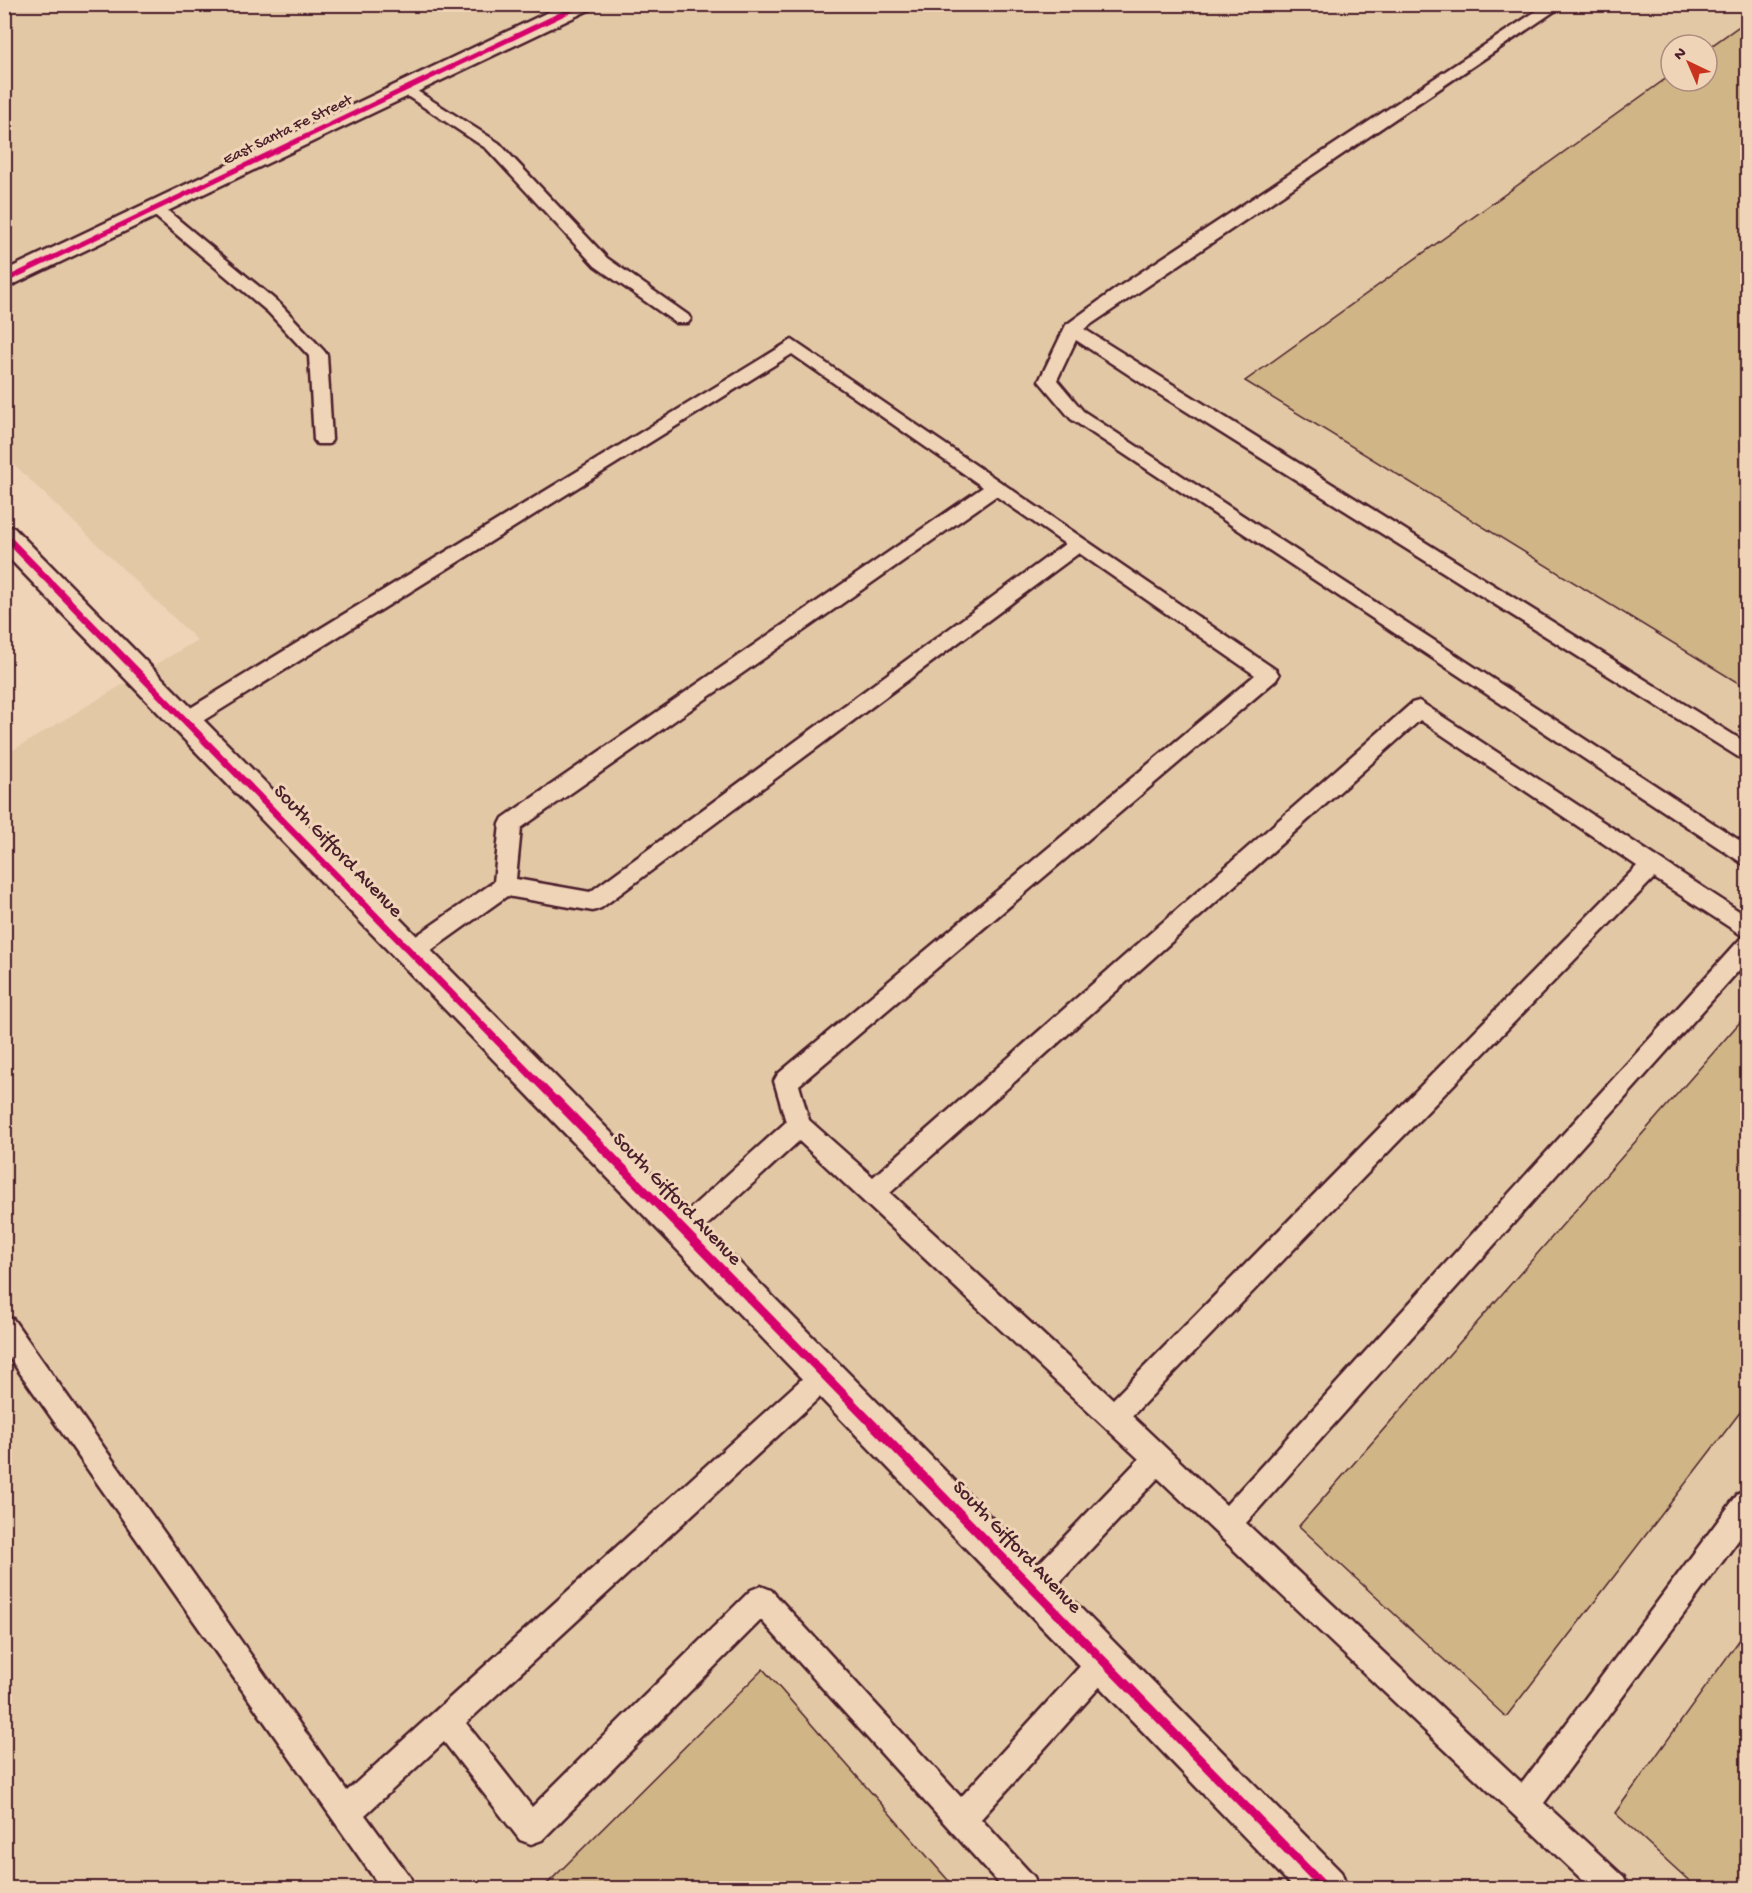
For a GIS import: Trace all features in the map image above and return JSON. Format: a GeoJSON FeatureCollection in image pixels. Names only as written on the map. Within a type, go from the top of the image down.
{"type":"FeatureCollection","features":[{"type":"Feature","properties":{"kind":"street","name":"East Santa Fe Street"},"geometry":{"type":"LineString","coordinates":[[4,281],[584,4]]}},
{"type":"Feature","properties":{"kind":"street","name":"South Gifford Avenue"},"geometry":{"type":"LineString","coordinates":[[4,535],[1325,1888]]}},
{"type":"Feature","properties":{"kind":"lane"},"geometry":{"type":"LineString","coordinates":[[1558,4],[1123,292],[1072,329],[1048,381],[1077,415],[1748,858]]}},
{"type":"Feature","properties":{"kind":"lane"},"geometry":{"type":"LineString","coordinates":[[406,89],[493,146],[602,262],[682,319]]}},
{"type":"Feature","properties":{"kind":"lane"},"geometry":{"type":"LineString","coordinates":[[156,209],[274,308],[318,355],[323,440]]}},
{"type":"Feature","properties":{"kind":"lane"},"geometry":{"type":"LineString","coordinates":[[1072,329],[1162,388],[1748,755]]}},
{"type":"Feature","properties":{"kind":"lane"},"geometry":{"type":"LineString","coordinates":[[186,721],[792,346],[1269,675],[786,1081],[799,1126],[1158,1459],[1613,1888]]}},
{"type":"Feature","properties":{"kind":"lane"},"geometry":{"type":"LineString","coordinates":[[504,886],[511,824],[995,487]]}},
{"type":"Feature","properties":{"kind":"lane"},"geometry":{"type":"LineString","coordinates":[[411,952],[504,886],[593,902],[1078,544]]}},
{"type":"Feature","properties":{"kind":"lane"},"geometry":{"type":"LineString","coordinates":[[873,1193],[1419,709],[1748,929]]}},
{"type":"Feature","properties":{"kind":"lane"},"geometry":{"type":"LineString","coordinates":[[1113,1417],[1652,865]]}},
{"type":"Feature","properties":{"kind":"lane"},"geometry":{"type":"LineString","coordinates":[[1227,1524],[1748,944]]}},
{"type":"Feature","properties":{"kind":"lane"},"geometry":{"type":"LineString","coordinates":[[683,1231],[799,1126]]}},
{"type":"Feature","properties":{"kind":"lane"},"geometry":{"type":"LineString","coordinates":[[4,1328],[399,1888]]}},
{"type":"Feature","properties":{"kind":"lane"},"geometry":{"type":"LineString","coordinates":[[345,1813],[824,1376]]}},
{"type":"Feature","properties":{"kind":"lane"},"geometry":{"type":"LineString","coordinates":[[1033,1590],[1158,1459]]}},
{"type":"Feature","properties":{"kind":"lane"},"geometry":{"type":"LineString","coordinates":[[1524,1805],[1748,1504]]}},
{"type":"Feature","properties":{"kind":"lane"},"geometry":{"type":"LineString","coordinates":[[446,1722],[531,1829],[761,1600],[1023,1888]]}},
{"type":"Feature","properties":{"kind":"lane"},"geometry":{"type":"LineString","coordinates":[[961,1819],[1103,1662]]}},
{"type":"Feature","properties":{"kind":"shaded area"},"geometry":{"type":"Polygon","coordinates":[[[4,5],[1747,5],[1747,1888],[5,1888],[5,755],[197,640],[5,456],[4,5]]]}},
{"type":"Feature","properties":{"kind":"building"},"geometry":{"type":"Polygon","coordinates":[[[1748,20],[1748,689],[1245,381],[1659,84],[1659,93],[1719,93],[1719,41],[1748,20]]]}},
{"type":"Feature","properties":{"kind":"building"},"geometry":{"type":"Polygon","coordinates":[[[1748,1013],[1748,1402],[1506,1717],[1299,1526],[1748,1013]]]}},
{"type":"Feature","properties":{"kind":"building"},"geometry":{"type":"Polygon","coordinates":[[[1748,1628],[1748,1888],[1697,1888],[1615,1813],[1748,1628]]]}},
{"type":"Feature","properties":{"kind":"building"},"geometry":{"type":"Polygon","coordinates":[[[763,1669],[955,1888],[543,1888],[763,1669]]]}},
{"type":"Feature","properties":{"kind":"cycle path"},"geometry":{"type":"LineString","coordinates":[[4,281],[583,4]]}},
{"type":"Feature","properties":{"kind":"cycle path"},"geometry":{"type":"LineString","coordinates":[[4,535],[1325,1888]]}}]}
